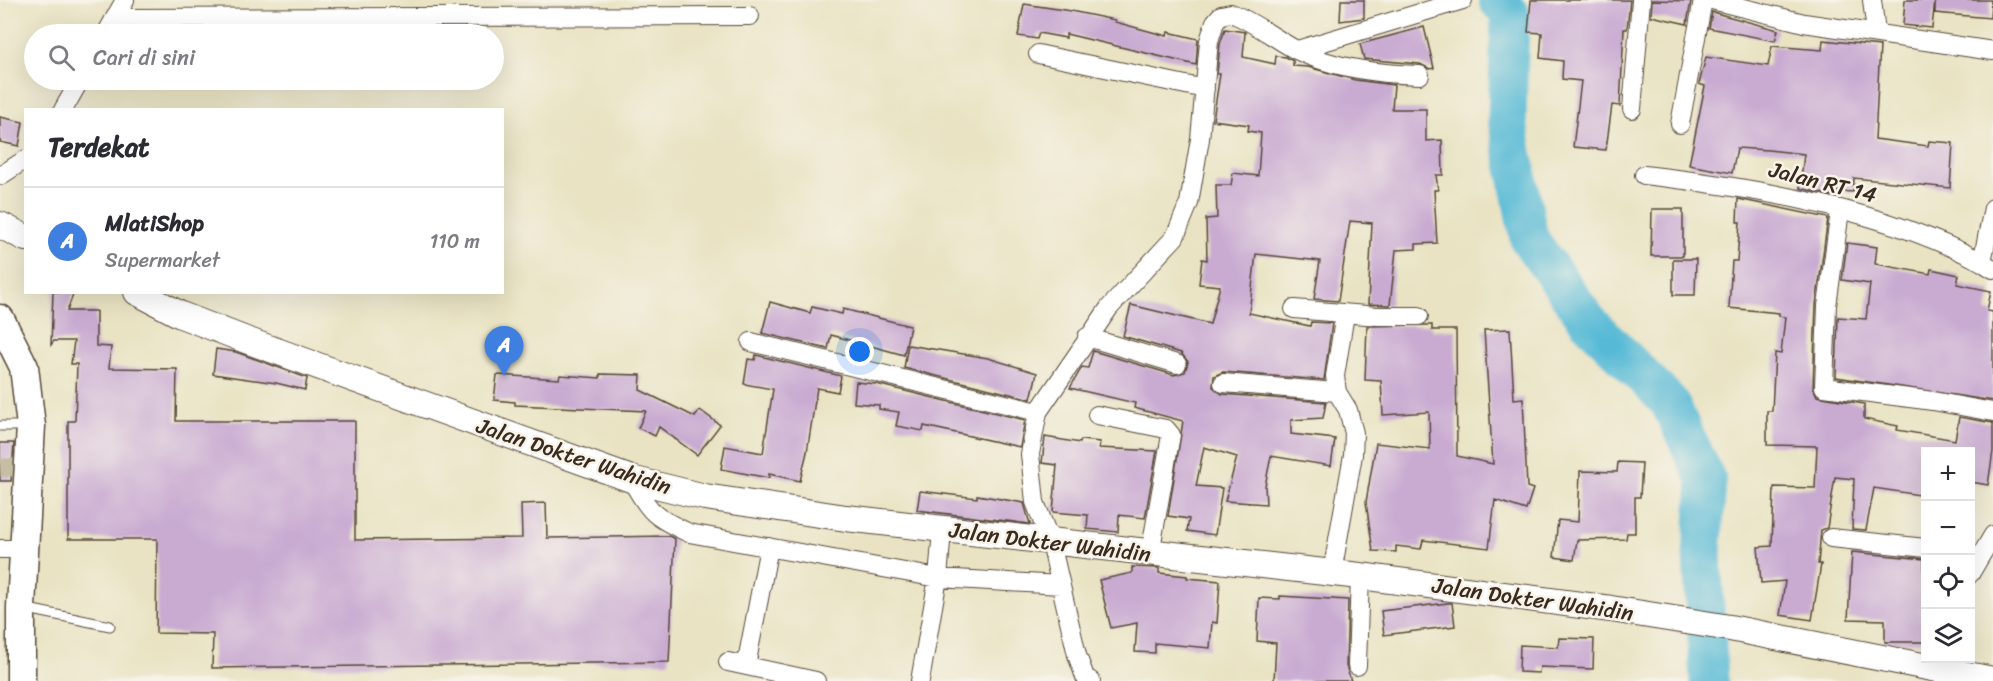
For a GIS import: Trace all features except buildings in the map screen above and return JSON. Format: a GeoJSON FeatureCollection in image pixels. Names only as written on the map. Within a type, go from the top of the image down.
{"type":"FeatureCollection","features":[{"type":"Feature","properties":{"kind":"main road"},"geometry":{"type":"LineString","coordinates":[[0,225],[24,237]]}},
{"type":"Feature","properties":{"kind":"main road","name":"Jalan Dokter Wahidin"},"geometry":{"type":"LineString","coordinates":[[140,294],[181,315],[246,340],[631,479],[754,506],[1050,543],[1360,576],[1730,628],[1993,680]]}},
{"type":"Feature","properties":{"kind":"main road"},"geometry":{"type":"LineString","coordinates":[[0,319],[24,367],[31,426],[12,549],[21,607],[21,681]]}},
{"type":"Feature","properties":{"kind":"street"},"geometry":{"type":"LineString","coordinates":[[112,24],[125,0]]}},
{"type":"Feature","properties":{"kind":"street"},"geometry":{"type":"LineString","coordinates":[[1298,50],[1463,0]]}},
{"type":"Feature","properties":{"kind":"street"},"geometry":{"type":"LineString","coordinates":[[1632,109],[1641,0]]}},
{"type":"Feature","properties":{"kind":"street"},"geometry":{"type":"LineString","coordinates":[[1680,124],[1703,0]]}},
{"type":"Feature","properties":{"kind":"street"},"geometry":{"type":"LineString","coordinates":[[1712,0],[1782,19],[1993,51]]}},
{"type":"Feature","properties":{"kind":"street"},"geometry":{"type":"LineString","coordinates":[[1782,19],[1783,0]]}},
{"type":"Feature","properties":{"kind":"street"},"geometry":{"type":"LineString","coordinates":[[1872,0],[1876,33]]}},
{"type":"Feature","properties":{"kind":"street"},"geometry":{"type":"LineString","coordinates":[[1091,681],[1085,677],[1077,655],[1050,543],[1035,502],[1030,454],[1038,412],[1088,337],[1109,308],[1175,237],[1189,203],[1200,139],[1209,41],[1215,22],[1221,15],[1231,13],[1242,17],[1298,50],[1325,61],[1353,67],[1420,75]]}},
{"type":"Feature","properties":{"kind":"street"},"geometry":{"type":"LineString","coordinates":[[115,18],[750,16]]}},
{"type":"Feature","properties":{"kind":"street"},"geometry":{"type":"LineString","coordinates":[[1038,54],[1205,89]]}},
{"type":"Feature","properties":{"kind":"street"},"geometry":{"type":"LineString","coordinates":[[64,108],[74,90]]}},
{"type":"Feature","properties":{"kind":"street"},"geometry":{"type":"LineString","coordinates":[[0,176],[24,160]]}},
{"type":"Feature","properties":{"kind":"street","name":"Jalan RT 14"},"geometry":{"type":"LineString","coordinates":[[1644,175],[1730,185],[1840,211],[1922,233],[1988,265]]}},
{"type":"Feature","properties":{"kind":"street"},"geometry":{"type":"LineString","coordinates":[[1988,265],[1993,208]]}},
{"type":"Feature","properties":{"kind":"street"},"geometry":{"type":"LineString","coordinates":[[1840,211],[1827,306],[1824,387],[1933,401],[1993,412]]}},
{"type":"Feature","properties":{"kind":"street"},"geometry":{"type":"LineString","coordinates":[[1294,309],[1345,314],[1419,316]]}},
{"type":"Feature","properties":{"kind":"street"},"geometry":{"type":"LineString","coordinates":[[1332,573],[1353,455],[1354,433],[1348,410],[1337,392],[1335,376],[1345,314]]}},
{"type":"Feature","properties":{"kind":"street"},"geometry":{"type":"LineString","coordinates":[[1088,337],[1178,364]]}},
{"type":"Feature","properties":{"kind":"street"},"geometry":{"type":"LineString","coordinates":[[751,342],[1038,412]]}},
{"type":"Feature","properties":{"kind":"street"},"geometry":{"type":"LineString","coordinates":[[1223,382],[1337,392]]}},
{"type":"Feature","properties":{"kind":"street"},"geometry":{"type":"LineString","coordinates":[[1097,415],[1166,429],[1171,435],[1150,554]]}},
{"type":"Feature","properties":{"kind":"street"},"geometry":{"type":"LineString","coordinates":[[631,479],[647,508],[663,521],[689,533],[938,578],[1061,585]]}},
{"type":"Feature","properties":{"kind":"street"},"geometry":{"type":"LineString","coordinates":[[920,681],[938,578],[942,530]]}},
{"type":"Feature","properties":{"kind":"street"},"geometry":{"type":"LineString","coordinates":[[1975,559],[1993,535]]}},
{"type":"Feature","properties":{"kind":"street"},"geometry":{"type":"LineString","coordinates":[[1831,538],[1921,547]]}},
{"type":"Feature","properties":{"kind":"street"},"geometry":{"type":"LineString","coordinates":[[770,547],[737,664],[816,681]]}},
{"type":"Feature","properties":{"kind":"street"},"geometry":{"type":"LineString","coordinates":[[1357,666],[1360,576]]}},
{"type":"Feature","properties":{"kind":"lane"},"geometry":{"type":"LineString","coordinates":[[0,426],[31,426]]}},
{"type":"Feature","properties":{"kind":"lane"},"geometry":{"type":"LineString","coordinates":[[21,607],[110,626]]}},
{"type":"Feature","properties":{"kind":"waterway"},"geometry":{"type":"LineString","coordinates":[[1498,0],[1510,14],[1507,119],[1529,239],[1588,321],[1669,402],[1707,481],[1702,555],[1709,681]]}},
{"type":"Feature","properties":{"kind":"tunnel"},"geometry":{"type":"LineString","coordinates":[[0,468],[19,467]]}},
{"type":"Feature","properties":{"kind":"place","name":"MlatiShop"},"geometry":{"type":"Point","coordinates":[504,376]}}]}
